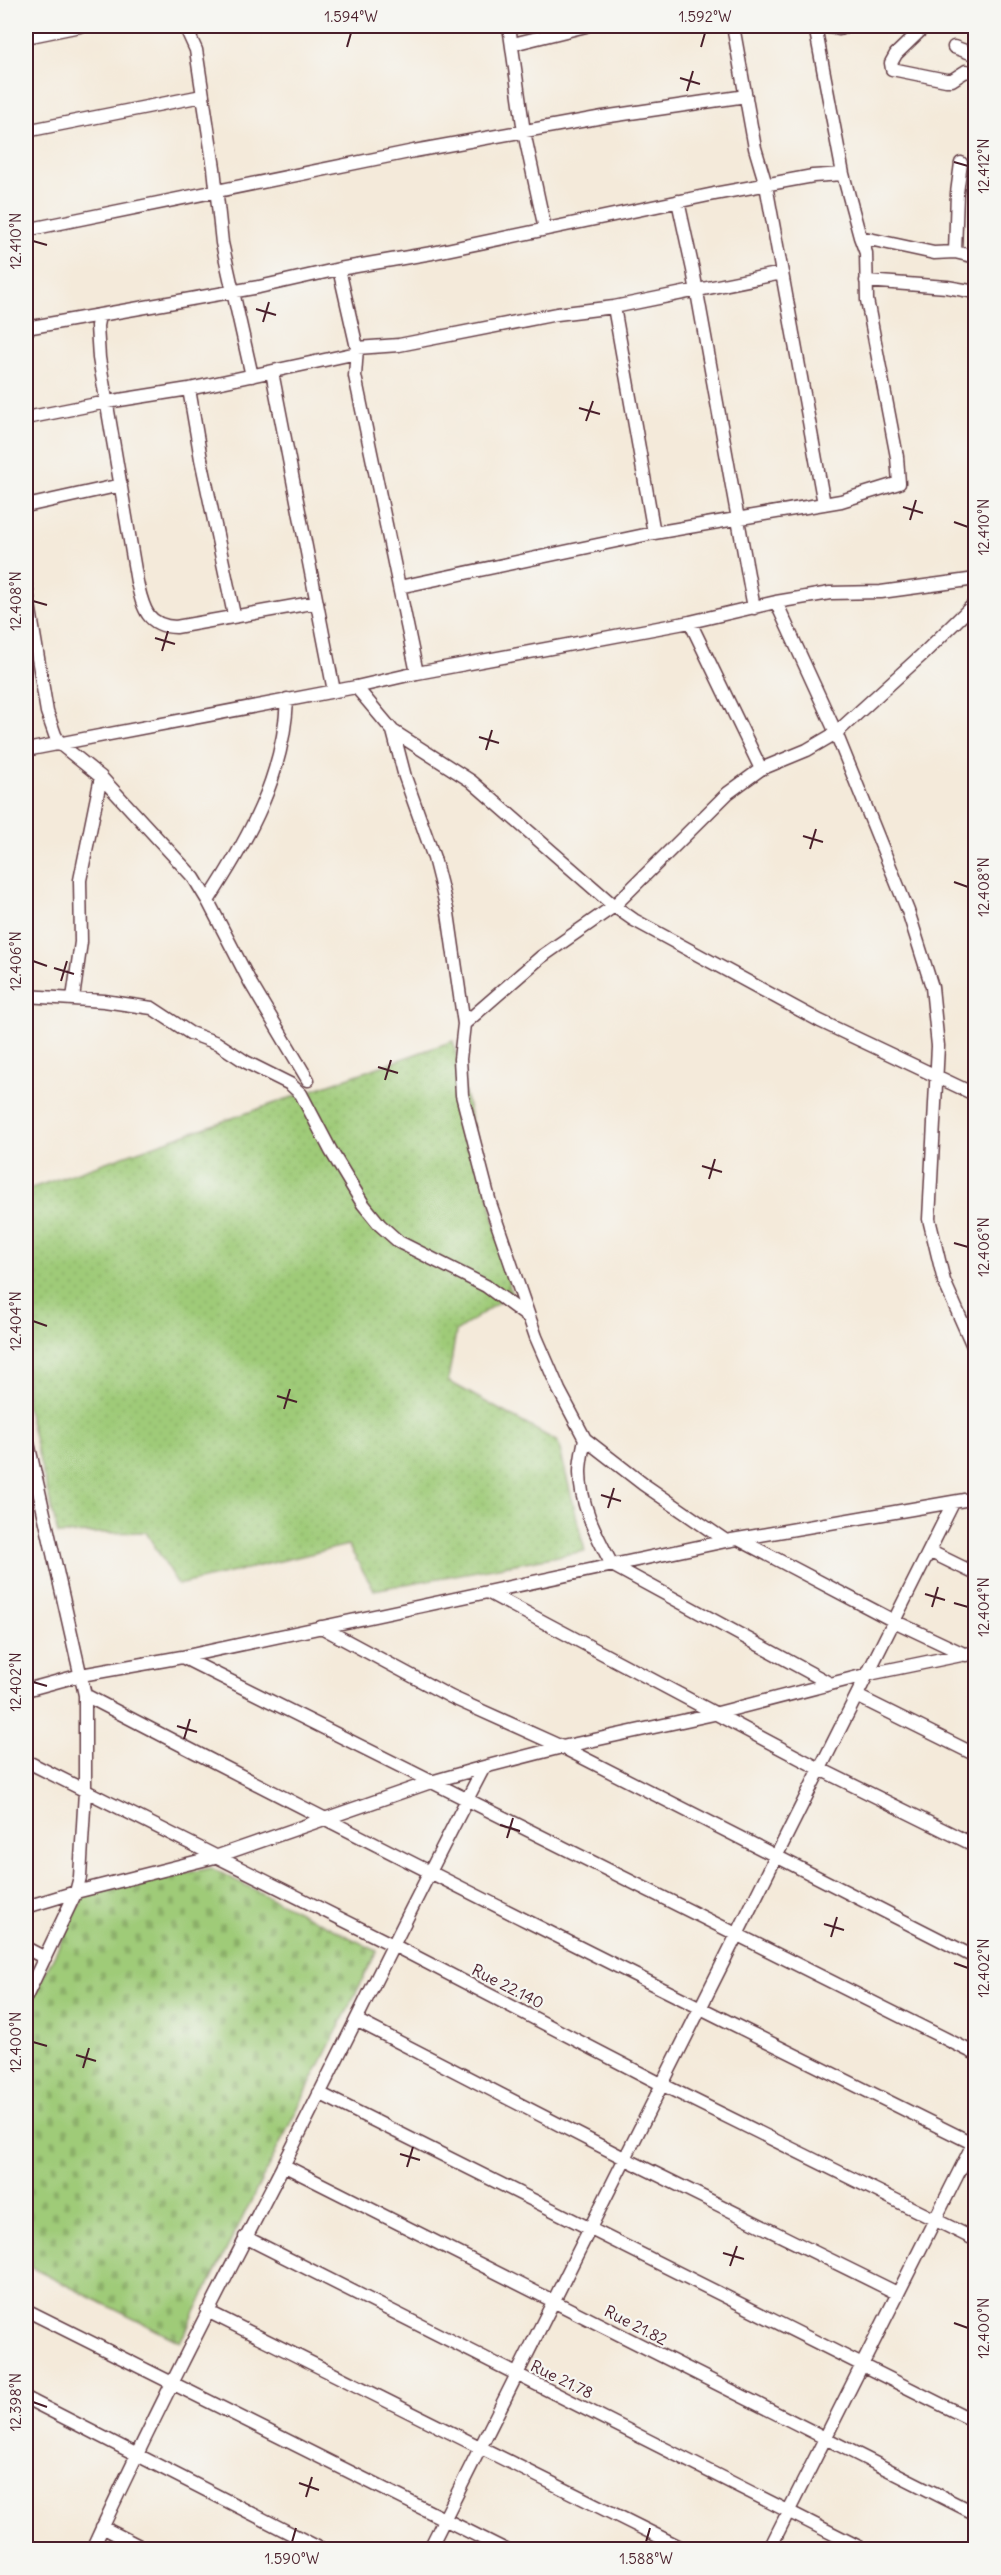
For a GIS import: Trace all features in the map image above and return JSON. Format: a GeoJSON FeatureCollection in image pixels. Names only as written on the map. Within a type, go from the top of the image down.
{"type":"FeatureCollection","features":[{"type":"Feature","properties":{"kind":"street"},"geometry":{"type":"LineString","coordinates":[[26,37],[80,26]]}},
{"type":"Feature","properties":{"kind":"street"},"geometry":{"type":"LineString","coordinates":[[185,26],[196,50],[214,168],[222,243],[252,376]]}},
{"type":"Feature","properties":{"kind":"street"},"geometry":{"type":"LineString","coordinates":[[508,26],[513,44],[524,132],[544,229]]}},
{"type":"Feature","properties":{"kind":"street"},"geometry":{"type":"LineString","coordinates":[[513,44],[586,26]]}},
{"type":"Feature","properties":{"kind":"street"},"geometry":{"type":"LineString","coordinates":[[733,26],[755,148],[766,185],[824,504]]}},
{"type":"Feature","properties":{"kind":"street"},"geometry":{"type":"LineString","coordinates":[[399,587],[654,533],[855,498],[899,483],[897,457],[871,324],[866,281],[866,253],[843,174],[815,26]]}},
{"type":"Feature","properties":{"kind":"street"},"geometry":{"type":"LineString","coordinates":[[823,26],[839,29],[847,26]]}},
{"type":"Feature","properties":{"kind":"street"},"geometry":{"type":"LineString","coordinates":[[925,26],[896,54],[891,63],[892,69],[952,80],[966,71],[975,73]]}},
{"type":"Feature","properties":{"kind":"street"},"geometry":{"type":"LineString","coordinates":[[954,47],[975,55]]}},
{"type":"Feature","properties":{"kind":"street"},"geometry":{"type":"LineString","coordinates":[[26,131],[202,96]]}},
{"type":"Feature","properties":{"kind":"street"},"geometry":{"type":"LineString","coordinates":[[26,230],[414,151],[603,117],[746,96]]}},
{"type":"Feature","properties":{"kind":"street"},"geometry":{"type":"LineString","coordinates":[[955,252],[957,193],[961,163]]}},
{"type":"Feature","properties":{"kind":"street"},"geometry":{"type":"LineString","coordinates":[[26,328],[232,291],[339,268],[432,253],[678,201],[843,174]]}},
{"type":"Feature","properties":{"kind":"street"},"geometry":{"type":"LineString","coordinates":[[678,201],[754,608]]}},
{"type":"Feature","properties":{"kind":"street"},"geometry":{"type":"LineString","coordinates":[[860,237],[933,253],[955,252],[975,257]]}},
{"type":"Feature","properties":{"kind":"street"},"geometry":{"type":"LineString","coordinates":[[339,268],[357,350],[355,376],[417,673]]}},
{"type":"Feature","properties":{"kind":"street"},"geometry":{"type":"LineString","coordinates":[[26,418],[272,372],[357,350],[399,345],[557,314],[614,307],[782,273]]}},
{"type":"Feature","properties":{"kind":"street"},"geometry":{"type":"LineString","coordinates":[[866,281],[947,287],[975,292]]}},
{"type":"Feature","properties":{"kind":"street"},"geometry":{"type":"LineString","coordinates":[[614,307],[654,533]]}},
{"type":"Feature","properties":{"kind":"street"},"geometry":{"type":"LineString","coordinates":[[99,315],[97,338],[106,402],[139,590],[148,615],[163,627],[176,627],[317,602]]}},
{"type":"Feature","properties":{"kind":"street"},"geometry":{"type":"LineString","coordinates":[[272,372],[334,691]]}},
{"type":"Feature","properties":{"kind":"street"},"geometry":{"type":"LineString","coordinates":[[189,389],[201,459],[234,615]]}},
{"type":"Feature","properties":{"kind":"street"},"geometry":{"type":"LineString","coordinates":[[26,506],[121,485]]}},
{"type":"Feature","properties":{"kind":"street"},"geometry":{"type":"LineString","coordinates":[[26,750],[690,622],[776,602],[830,593],[881,592],[975,579]]}},
{"type":"Feature","properties":{"kind":"street"},"geometry":{"type":"LineString","coordinates":[[26,586],[48,712],[60,744],[101,777],[187,870],[208,901],[251,984],[308,1080]]}},
{"type":"Feature","properties":{"kind":"street"},"geometry":{"type":"LineString","coordinates":[[776,602],[836,733],[908,911],[932,987],[937,1021],[928,1219],[944,1281],[975,1353]]}},
{"type":"Feature","properties":{"kind":"street"},"geometry":{"type":"LineString","coordinates":[[464,1024],[541,957],[614,906],[728,793],[761,769],[807,750],[836,733],[924,653],[975,602]]}},
{"type":"Feature","properties":{"kind":"street"},"geometry":{"type":"LineString","coordinates":[[690,622],[761,769]]}},
{"type":"Feature","properties":{"kind":"street"},"geometry":{"type":"LineString","coordinates":[[356,687],[393,731],[471,782],[614,906],[729,973],[820,1021],[975,1095]]}},
{"type":"Feature","properties":{"kind":"street"},"geometry":{"type":"LineString","coordinates":[[208,901],[232,864],[270,790],[282,750],[287,699]]}},
{"type":"Feature","properties":{"kind":"street"},"geometry":{"type":"LineString","coordinates":[[393,731],[405,777],[434,858],[448,913],[464,1024],[460,1059],[462,1095],[490,1203],[516,1275],[528,1317],[559,1390],[585,1439],[643,1484],[726,1541]]}},
{"type":"Feature","properties":{"kind":"street"},"geometry":{"type":"LineString","coordinates":[[73,998],[81,942],[80,880],[101,777]]}},
{"type":"Feature","properties":{"kind":"street"},"geometry":{"type":"LineString","coordinates":[[26,996],[136,1004],[152,1008],[190,1033],[217,1043],[246,1062],[290,1084],[301,1094],[331,1151],[363,1204],[380,1225],[399,1242],[486,1286],[528,1317]]}},
{"type":"Feature","properties":{"kind":"street"},"geometry":{"type":"LineString","coordinates":[[26,1434],[86,1695],[85,1791],[80,1877],[76,1892],[26,1997]]}},
{"type":"Feature","properties":{"kind":"street"},"geometry":{"type":"LineString","coordinates":[[585,1439],[580,1471],[584,1501],[596,1534],[612,1565],[829,1683]]}},
{"type":"Feature","properties":{"kind":"street"},"geometry":{"type":"LineString","coordinates":[[26,1690],[81,1675],[182,1657],[726,1541],[975,1498]]}},
{"type":"Feature","properties":{"kind":"street"},"geometry":{"type":"LineString","coordinates":[[429,2550],[953,1503]]}},
{"type":"Feature","properties":{"kind":"street"},"geometry":{"type":"LineString","coordinates":[[740,1540],[894,1621],[972,1655]]}},
{"type":"Feature","properties":{"kind":"street"},"geometry":{"type":"LineString","coordinates":[[929,1551],[975,1574]]}},
{"type":"Feature","properties":{"kind":"street"},"geometry":{"type":"LineString","coordinates":[[489,1593],[714,1714],[975,1846]]}},
{"type":"Feature","properties":{"kind":"street"},"geometry":{"type":"LineString","coordinates":[[321,1627],[459,1701],[562,1747],[975,1958]]}},
{"type":"Feature","properties":{"kind":"street"},"geometry":{"type":"LineString","coordinates":[[26,1907],[215,1857],[431,1782],[484,1767],[562,1747],[714,1714],[829,1683],[972,1655]]}},
{"type":"Feature","properties":{"kind":"street"},"geometry":{"type":"LineString","coordinates":[[182,1657],[975,2054]]}},
{"type":"Feature","properties":{"kind":"street"},"geometry":{"type":"LineString","coordinates":[[86,1695],[322,1819],[975,2142],[769,2550]]}},
{"type":"Feature","properties":{"kind":"street"},"geometry":{"type":"LineString","coordinates":[[857,1696],[975,1755]]}},
{"type":"Feature","properties":{"kind":"street","name":"Rue 22.140"},"geometry":{"type":"LineString","coordinates":[[26,1761],[393,1945],[663,2085],[975,2240]]}},
{"type":"Feature","properties":{"kind":"street"},"geometry":{"type":"LineString","coordinates":[[92,2550],[171,2382],[283,2165],[429,1870],[484,1767]]}},
{"type":"Feature","properties":{"kind":"street"},"geometry":{"type":"LineString","coordinates":[[26,1948],[45,1958]]}},
{"type":"Feature","properties":{"kind":"street"},"geometry":{"type":"LineString","coordinates":[[356,2020],[626,2159],[897,2293]]}},
{"type":"Feature","properties":{"kind":"street"},"geometry":{"type":"LineString","coordinates":[[319,2093],[975,2422]]}},
{"type":"Feature","properties":{"kind":"street","name":"Rue 21.82"},"geometry":{"type":"LineString","coordinates":[[283,2165],[975,2514]]}},
{"type":"Feature","properties":{"kind":"street","name":"Rue 21.78"},"geometry":{"type":"LineString","coordinates":[[245,2238],[865,2550]]}},
{"type":"Feature","properties":{"kind":"street"},"geometry":{"type":"LineString","coordinates":[[26,2310],[506,2550]]}},
{"type":"Feature","properties":{"kind":"street"},"geometry":{"type":"LineString","coordinates":[[207,2311],[481,2445],[686,2550]]}},
{"type":"Feature","properties":{"kind":"street"},"geometry":{"type":"LineString","coordinates":[[26,2398],[323,2550]]}},
{"type":"Feature","properties":{"kind":"street"},"geometry":{"type":"LineString","coordinates":[[102,2527],[147,2550]]}},
{"type":"Feature","properties":{"kind":"green space"},"geometry":{"type":"Polygon","coordinates":[[[453,1041],[511,1293],[456,1332],[448,1381],[558,1442],[585,1551],[374,1590],[348,1545],[178,1585],[146,1532],[58,1534],[26,1405],[26,1190],[453,1041]]]}},
{"type":"Feature","properties":{"kind":"green space"},"geometry":{"type":"Polygon","coordinates":[[[211,1868],[377,1951],[180,2342],[26,2265],[26,2012],[85,1894],[211,1868]]]}}]}
